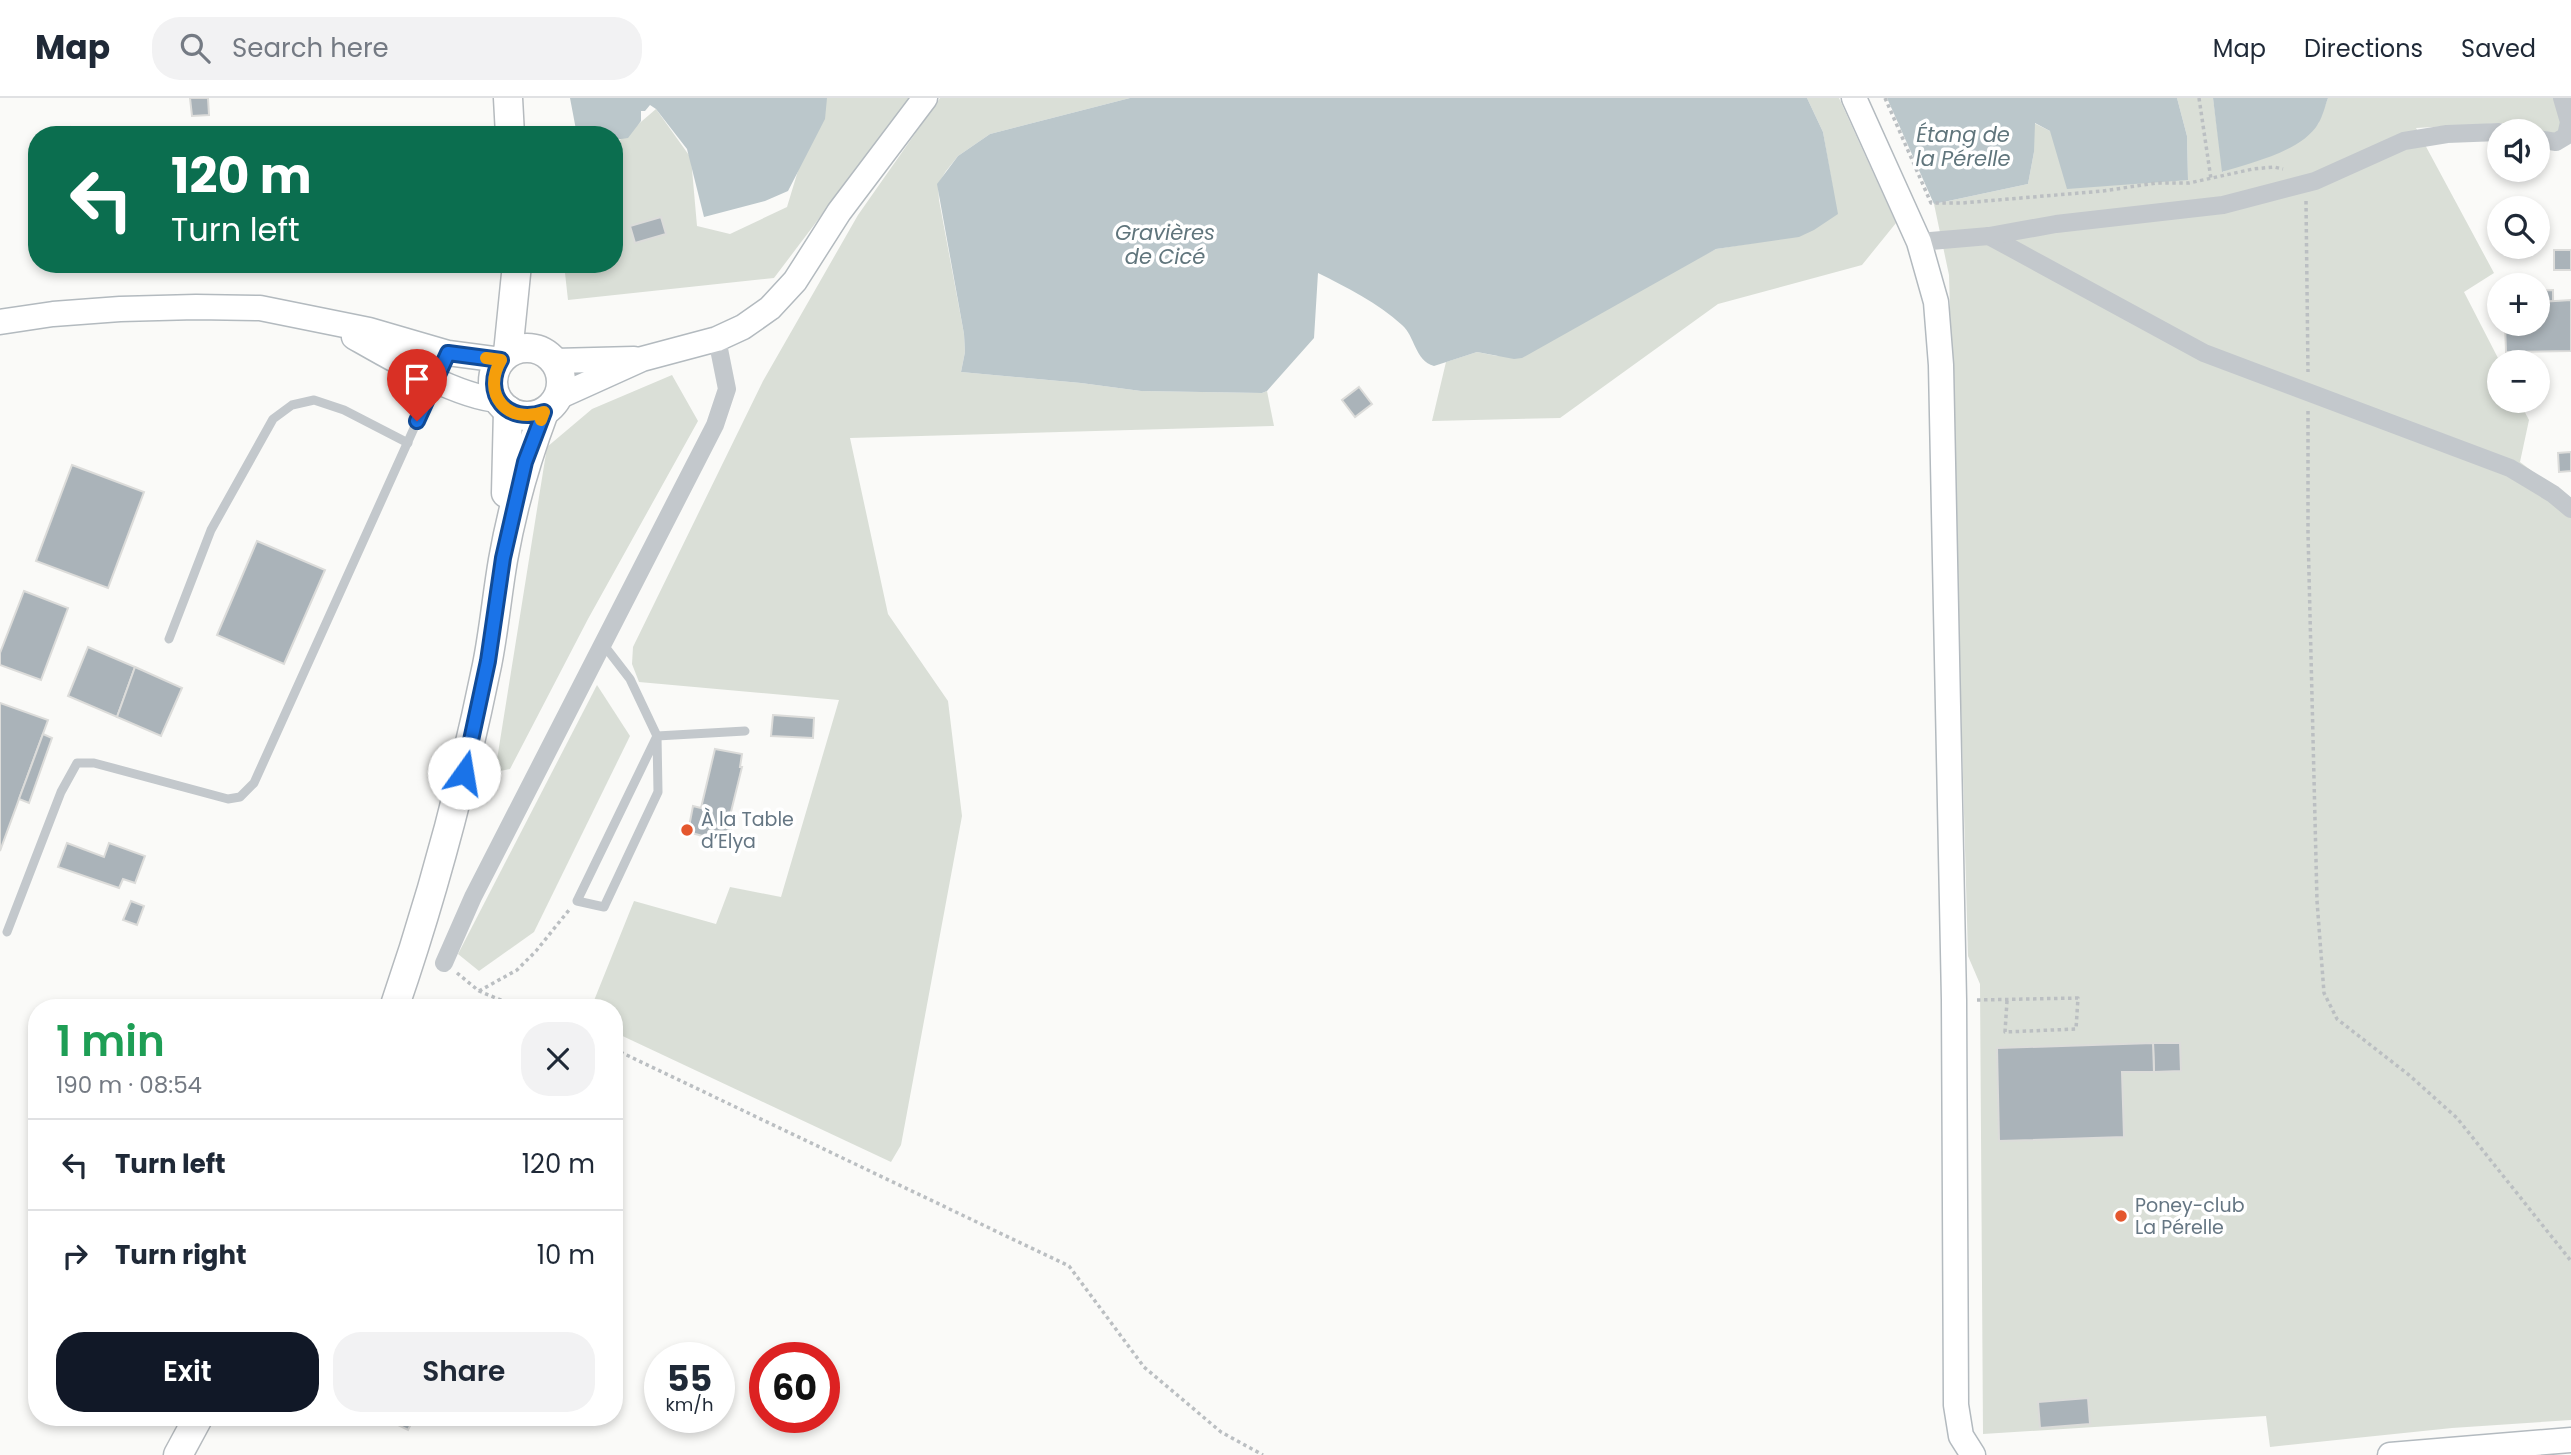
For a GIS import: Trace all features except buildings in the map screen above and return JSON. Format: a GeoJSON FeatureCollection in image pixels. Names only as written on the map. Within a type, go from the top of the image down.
{"type":"FeatureCollection","features":[{"type":"Feature","properties":{"kind":"main road"},"geometry":{"type":"LineString","coordinates":[[508,98],[510,126]]}},
{"type":"Feature","properties":{"kind":"main road"},"geometry":{"type":"LineString","coordinates":[[323,320],[436,379],[526,416],[642,359],[717,339],[743,327],[770,308],[795,281],[839,212],[925,98]]}},
{"type":"Feature","properties":{"kind":"main road"},"geometry":{"type":"LineString","coordinates":[[1854,98],[1919,242],[1936,302],[1941,365],[1954,1000],[1956,1405],[1961,1436],[1973,1455]]}},
{"type":"Feature","properties":{"kind":"main road"},"geometry":{"type":"LineString","coordinates":[[503,558],[503,405],[494,390],[493,379],[504,356],[517,273]]}},
{"type":"Feature","properties":{"kind":"main road"},"geometry":{"type":"LineString","coordinates":[[397,999],[447,842],[466,763],[488,661],[503,558],[525,462],[562,378],[526,329],[519,273]]}},
{"type":"Feature","properties":{"kind":"main road"},"geometry":{"type":"LineString","coordinates":[[0,322],[53,314],[197,307],[261,309],[369,330],[448,353],[504,356],[527,347],[546,355],[642,359]]}},
{"type":"Feature","properties":{"kind":"main road"},"geometry":{"type":"LineString","coordinates":[[178,1455],[194,1426]]}},
{"type":"Feature","properties":{"kind":"main road"},"geometry":{"type":"LineString","coordinates":[[2390,1455],[2571,1440]]}},
{"type":"Feature","properties":{"kind":"street"},"geometry":{"type":"LineString","coordinates":[[2550,141],[2556,142],[2566,136],[2568,122],[2562,98]]}},
{"type":"Feature","properties":{"kind":"street"},"geometry":{"type":"LineString","coordinates":[[1919,242],[1989,236],[2056,224],[2223,205],[2305,184],[2404,141],[2447,134],[2487,132]]}},
{"type":"Feature","properties":{"kind":"street"},"geometry":{"type":"LineString","coordinates":[[1989,236],[2204,353],[2510,468],[2553,494],[2571,509]]}},
{"type":"Feature","properties":{"kind":"street"},"geometry":{"type":"LineString","coordinates":[[444,963],[472,897],[715,425],[727,389],[717,339]]}},
{"type":"Feature","properties":{"kind":"lane"},"geometry":{"type":"LineString","coordinates":[[7,932],[61,792],[77,763],[94,763],[228,799],[240,797],[254,783],[448,353]]}},
{"type":"Feature","properties":{"kind":"lane"},"geometry":{"type":"LineString","coordinates":[[169,639],[211,530],[273,419],[292,405],[314,400],[344,410],[408,443]]}},
{"type":"Feature","properties":{"kind":"lane"},"geometry":{"type":"LineString","coordinates":[[602,642],[630,679],[657,736],[658,792],[604,907],[577,901],[657,736]]}},
{"type":"Feature","properties":{"kind":"lane"},"geometry":{"type":"LineString","coordinates":[[657,736],[745,731]]}},
{"type":"Feature","properties":{"kind":"path"},"geometry":{"type":"LineString","coordinates":[[1885,98],[1931,203],[2053,196],[2211,179],[2253,169],[2274,167],[2284,170]]}},
{"type":"Feature","properties":{"kind":"path"},"geometry":{"type":"LineString","coordinates":[[2199,98],[2211,179]]}},
{"type":"Feature","properties":{"kind":"path"},"geometry":{"type":"LineString","coordinates":[[2305,184],[2308,254],[2308,533],[2317,901],[2324,993],[2337,1019],[2409,1074],[2457,1118],[2571,1261]]}},
{"type":"Feature","properties":{"kind":"path"},"geometry":{"type":"LineString","coordinates":[[479,991],[517,970],[577,901]]}},
{"type":"Feature","properties":{"kind":"path"},"geometry":{"type":"LineString","coordinates":[[444,963],[479,991],[498,999]]}},
{"type":"Feature","properties":{"kind":"path"},"geometry":{"type":"LineString","coordinates":[[1954,1000],[2078,998],[2076,1029],[2005,1032],[2007,1001]]}},
{"type":"Feature","properties":{"kind":"path"},"geometry":{"type":"LineString","coordinates":[[623,1053],[1069,1266],[1144,1367],[1221,1432],[1263,1455]]}},
{"type":"Feature","properties":{"kind":"shaded area"},"geometry":{"type":"Polygon","coordinates":[[[820,98],[910,98],[774,278],[568,300],[565,273],[623,273],[623,137],[656,109],[691,158],[697,226],[730,234],[787,207],[820,98]]]}},
{"type":"Feature","properties":{"kind":"shaded area"},"geometry":{"type":"Polygon","coordinates":[[[940,98],[1130,98],[990,134],[958,156],[946,171],[938,184],[939,200],[964,334],[965,352],[961,372],[1141,391],[1267,391],[1274,426],[850,438],[888,614],[948,701],[962,816],[901,1145],[891,1162],[623,1036],[623,999],[595,999],[634,901],[716,924],[730,887],[781,897],[839,700],[639,682],[632,664],[633,647],[763,381],[858,215],[940,98]]]}},
{"type":"Feature","properties":{"kind":"shaded area"},"geometry":{"type":"Polygon","coordinates":[[[1807,98],[1839,98],[1896,223],[1862,265],[1718,304],[1560,418],[1432,421],[1446,362],[1477,352],[1497,356],[1716,249],[1753,243],[1833,190],[1823,132],[1807,98]]]}},
{"type":"Feature","properties":{"kind":"shaded area"},"geometry":{"type":"Polygon","coordinates":[[[2177,98],[2213,98],[2223,172],[2318,124],[2328,98],[2571,98],[2571,137],[2550,133],[2550,119],[2487,119],[2487,124],[2416,128],[2494,273],[2487,273],[2487,277],[2464,292],[2494,350],[2487,350],[2487,413],[2525,413],[2529,420],[2520,462],[2571,500],[2571,1420],[2452,1428],[2270,1447],[2266,1416],[1983,1434],[1980,984],[1968,956],[1949,275],[1934,204],[2028,184],[2034,152],[2034,123],[2188,180],[2187,136],[2177,98]]]}},
{"type":"Feature","properties":{"kind":"shaded area"},"geometry":{"type":"Polygon","coordinates":[[[672,375],[698,421],[588,619],[510,769],[495,772],[547,447],[592,409],[672,375]]]}},
{"type":"Feature","properties":{"kind":"shaded area"},"geometry":{"type":"Polygon","coordinates":[[[597,685],[630,736],[534,932],[479,971],[458,954],[597,685]]]}},
{"type":"Feature","properties":{"kind":"water"},"geometry":{"type":"Polygon","coordinates":[[[570,98],[827,98],[825,119],[788,191],[765,201],[704,217],[687,149],[656,109],[650,105],[645,111],[641,111],[641,121],[628,138],[623,139],[623,126],[575,126],[570,98]]]}},
{"type":"Feature","properties":{"kind":"water","name":"Gravières de Cicé"},"geometry":{"type":"Polygon","coordinates":[[[1130,98],[1807,98],[1823,132],[1838,214],[1799,237],[1716,249],[1522,358],[1477,352],[1434,366],[1423,359],[1406,330],[1393,317],[1362,296],[1318,273],[1314,338],[1267,391],[1262,393],[1141,391],[961,372],[965,352],[964,334],[937,184],[958,156],[990,134],[1130,98]]]}},
{"type":"Feature","properties":{"kind":"water","name":"Étang de la Pérelle"},"geometry":{"type":"Polygon","coordinates":[[[1887,98],[2177,98],[2187,136],[2188,180],[2067,189],[2050,131],[2035,123],[2034,152],[2028,184],[1934,204],[1887,98]]]}},
{"type":"Feature","properties":{"kind":"water"},"geometry":{"type":"Polygon","coordinates":[[[2213,98],[2328,98],[2318,124],[2300,142],[2275,155],[2222,172],[2213,98]]]}},
{"type":"Feature","properties":{"kind":"slow traffic"},"geometry":{"type":"LineString","coordinates":[[486,358],[501,360],[493,379],[494,390],[502,405],[526,416],[544,412],[541,420]]}},
{"type":"Feature","properties":{"kind":"place","name":"À la Table d’Elya"},"geometry":{"type":"Point","coordinates":[687,830]}},
{"type":"Feature","properties":{"kind":"place","name":"Poney-club La Pérelle"},"geometry":{"type":"Point","coordinates":[2121,1216]}},
{"type":"Feature","properties":{"kind":"route"},"geometry":{"type":"LineString","coordinates":[[417,421],[448,353],[501,360],[493,379],[494,390],[502,405],[526,416],[544,412],[525,462],[503,558],[488,661],[464,773]]}}]}
